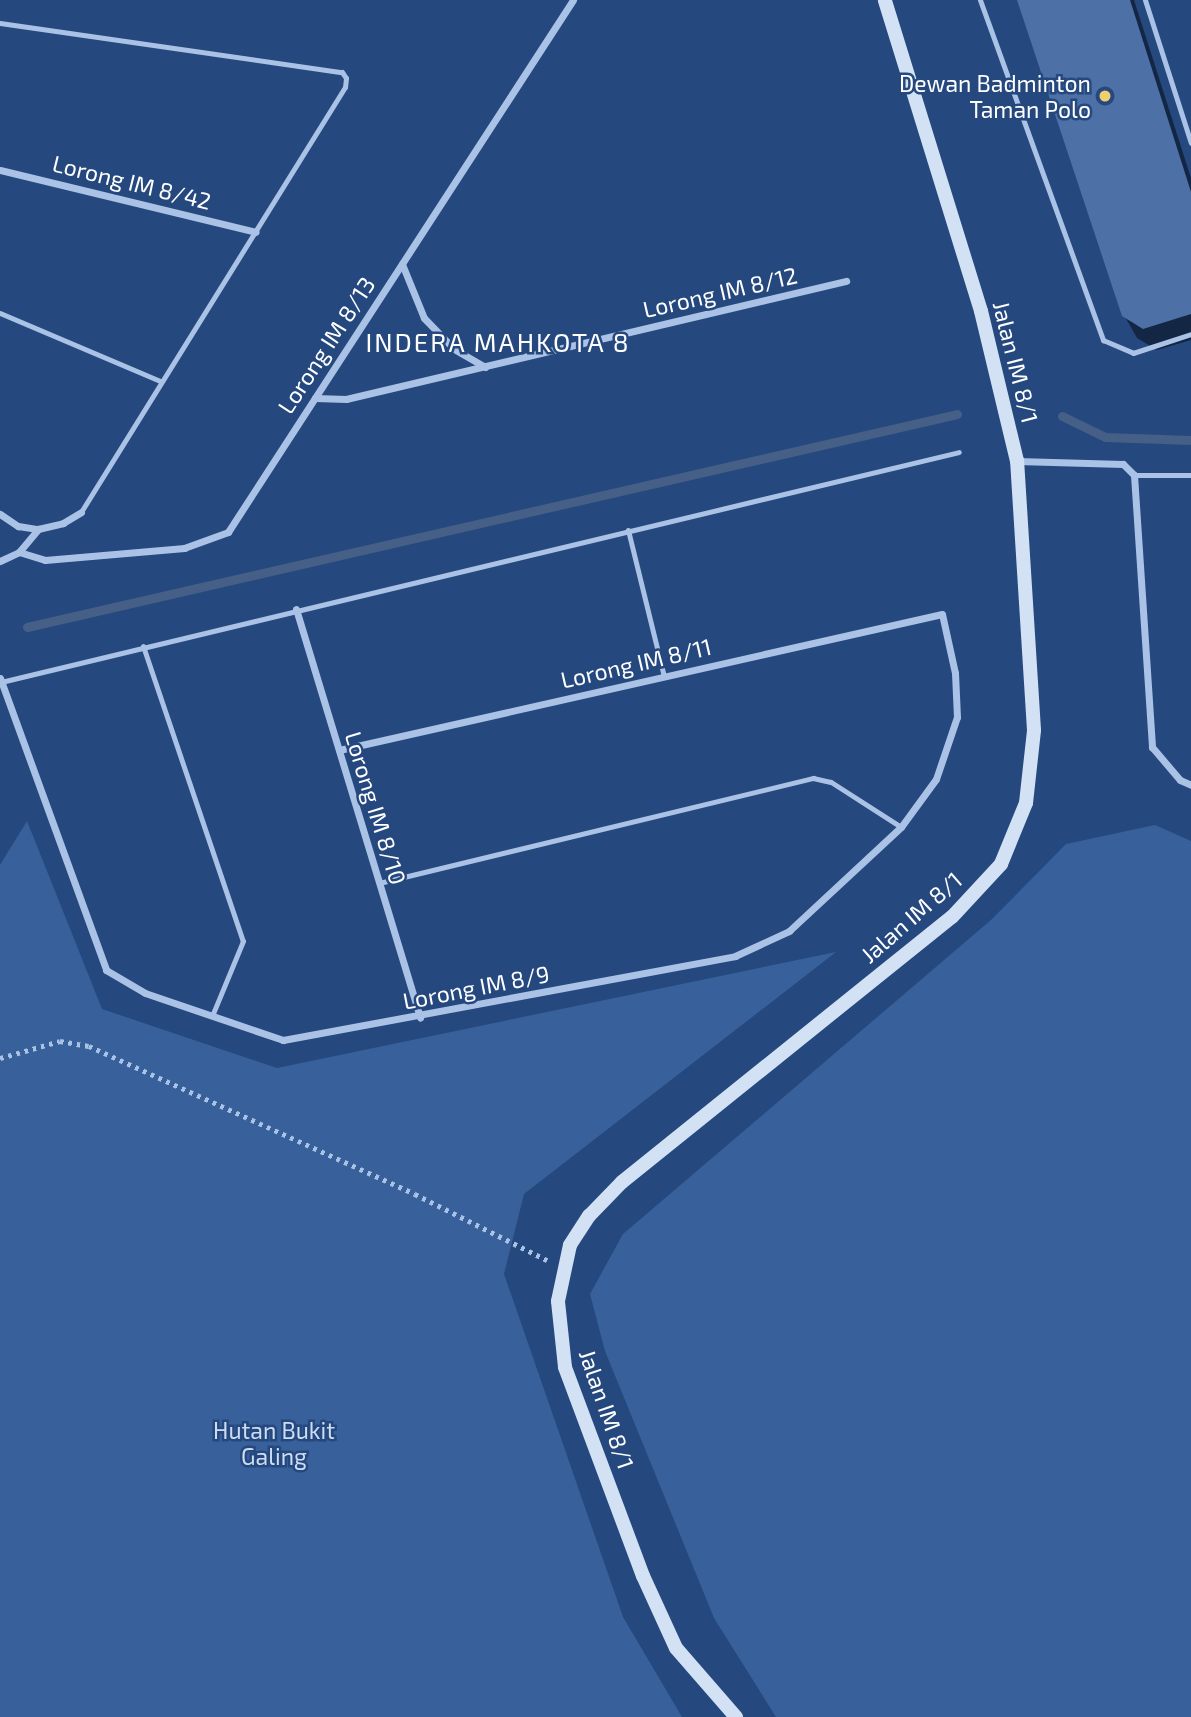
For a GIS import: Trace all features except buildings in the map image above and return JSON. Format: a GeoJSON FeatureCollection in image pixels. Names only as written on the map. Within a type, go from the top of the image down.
{"type":"FeatureCollection","features":[{"type":"Feature","properties":{"kind":"street","name":"Lorong IM 8/13"},"geometry":{"type":"LineString","coordinates":[[19,552],[45,560],[184,548],[228,532],[573,0]]}},
{"type":"Feature","properties":{"kind":"street","name":"Jalan IM 8/1"},"geometry":{"type":"LineString","coordinates":[[736,1717],[676,1648],[643,1576],[565,1367],[558,1327],[563,1268],[570,1245],[589,1216],[622,1182],[952,917],[1001,864],[1026,803],[1034,730],[1017,461],[981,311],[885,0]]}},
{"type":"Feature","properties":{"kind":"street","name":"Lorong IM 8/42"},"geometry":{"type":"LineString","coordinates":[[0,170],[256,232]]}},
{"type":"Feature","properties":{"kind":"street"},"geometry":{"type":"LineString","coordinates":[[402,264],[424,318],[454,349],[485,367]]}},
{"type":"Feature","properties":{"kind":"street","name":"Lorong IM 8/12"},"geometry":{"type":"LineString","coordinates":[[315,398],[346,399],[846,281]]}},
{"type":"Feature","properties":{"kind":"street"},"geometry":{"type":"LineString","coordinates":[[1017,461],[1123,464],[1135,475],[1153,747],[1180,780],[1191,785]]}},
{"type":"Feature","properties":{"kind":"street"},"geometry":{"type":"LineString","coordinates":[[0,514],[18,526],[38,529],[62,523],[80,512]]}},
{"type":"Feature","properties":{"kind":"street"},"geometry":{"type":"LineString","coordinates":[[0,561],[19,552],[38,529]]}},
{"type":"Feature","properties":{"kind":"street","name":"Lorong IM 8/10"},"geometry":{"type":"LineString","coordinates":[[296,609],[420,1018]]}},
{"type":"Feature","properties":{"kind":"street","name":"Lorong IM 8/11"},"geometry":{"type":"LineString","coordinates":[[339,750],[942,614]]}},
{"type":"Feature","properties":{"kind":"street","name":"Lorong IM 8/9"},"geometry":{"type":"LineString","coordinates":[[1,680],[106,970],[145,993],[283,1040],[420,1018],[735,956],[789,931],[901,827],[936,779],[957,717],[955,673],[942,614]]}},
{"type":"Feature","properties":{"kind":"lane"},"geometry":{"type":"LineString","coordinates":[[981,0],[1103,340],[1133,353],[1191,334]]}},
{"type":"Feature","properties":{"kind":"lane"},"geometry":{"type":"LineString","coordinates":[[1145,0],[1191,143]]}},
{"type":"Feature","properties":{"kind":"lane"},"geometry":{"type":"LineString","coordinates":[[0,23],[342,72],[345,87],[80,512]]}},
{"type":"Feature","properties":{"kind":"lane"},"geometry":{"type":"LineString","coordinates":[[0,313],[160,381]]}},
{"type":"Feature","properties":{"kind":"lane"},"geometry":{"type":"LineString","coordinates":[[1,680],[959,452]]}},
{"type":"Feature","properties":{"kind":"lane"},"geometry":{"type":"LineString","coordinates":[[1135,475],[1191,475]]}},
{"type":"Feature","properties":{"kind":"lane"},"geometry":{"type":"LineString","coordinates":[[628,530],[664,677]]}},
{"type":"Feature","properties":{"kind":"lane"},"geometry":{"type":"LineString","coordinates":[[143,646],[243,941],[212,1016]]}},
{"type":"Feature","properties":{"kind":"lane"},"geometry":{"type":"LineString","coordinates":[[379,883],[813,778],[831,782],[901,827]]}},
{"type":"Feature","properties":{"kind":"path"},"geometry":{"type":"LineString","coordinates":[[0,1058],[60,1041],[89,1046],[415,1194],[563,1268]]}},
{"type":"Feature","properties":{"kind":"green space","name":"Hutan Bukit Galing"},"geometry":{"type":"Polygon","coordinates":[[[27,821],[102,1009],[277,1068],[836,952],[524,1194],[504,1274],[623,1617],[682,1717],[0,1717],[0,865],[27,821]]]}},
{"type":"Feature","properties":{"kind":"green space"},"geometry":{"type":"Polygon","coordinates":[[[1155,825],[1191,841],[1191,1717],[776,1717],[714,1618],[605,1351],[590,1294],[623,1234],[991,920],[1066,844],[1155,825]]]}},
{"type":"Feature","properties":{"kind":"waterway"},"geometry":{"type":"LineString","coordinates":[[27,627],[957,414]]}},
{"type":"Feature","properties":{"kind":"waterway"},"geometry":{"type":"LineString","coordinates":[[1062,416],[1105,437],[1191,440]]}},
{"type":"Feature","properties":{"kind":"place","name":"Dewan Badminton Taman Polo"},"geometry":{"type":"Point","coordinates":[1105,96]}},
{"type":"Feature","properties":{"kind":"district","name":"INDERA MAHKOTA 8"},"geometry":{"type":"Point","coordinates":[498,342]}}]}
